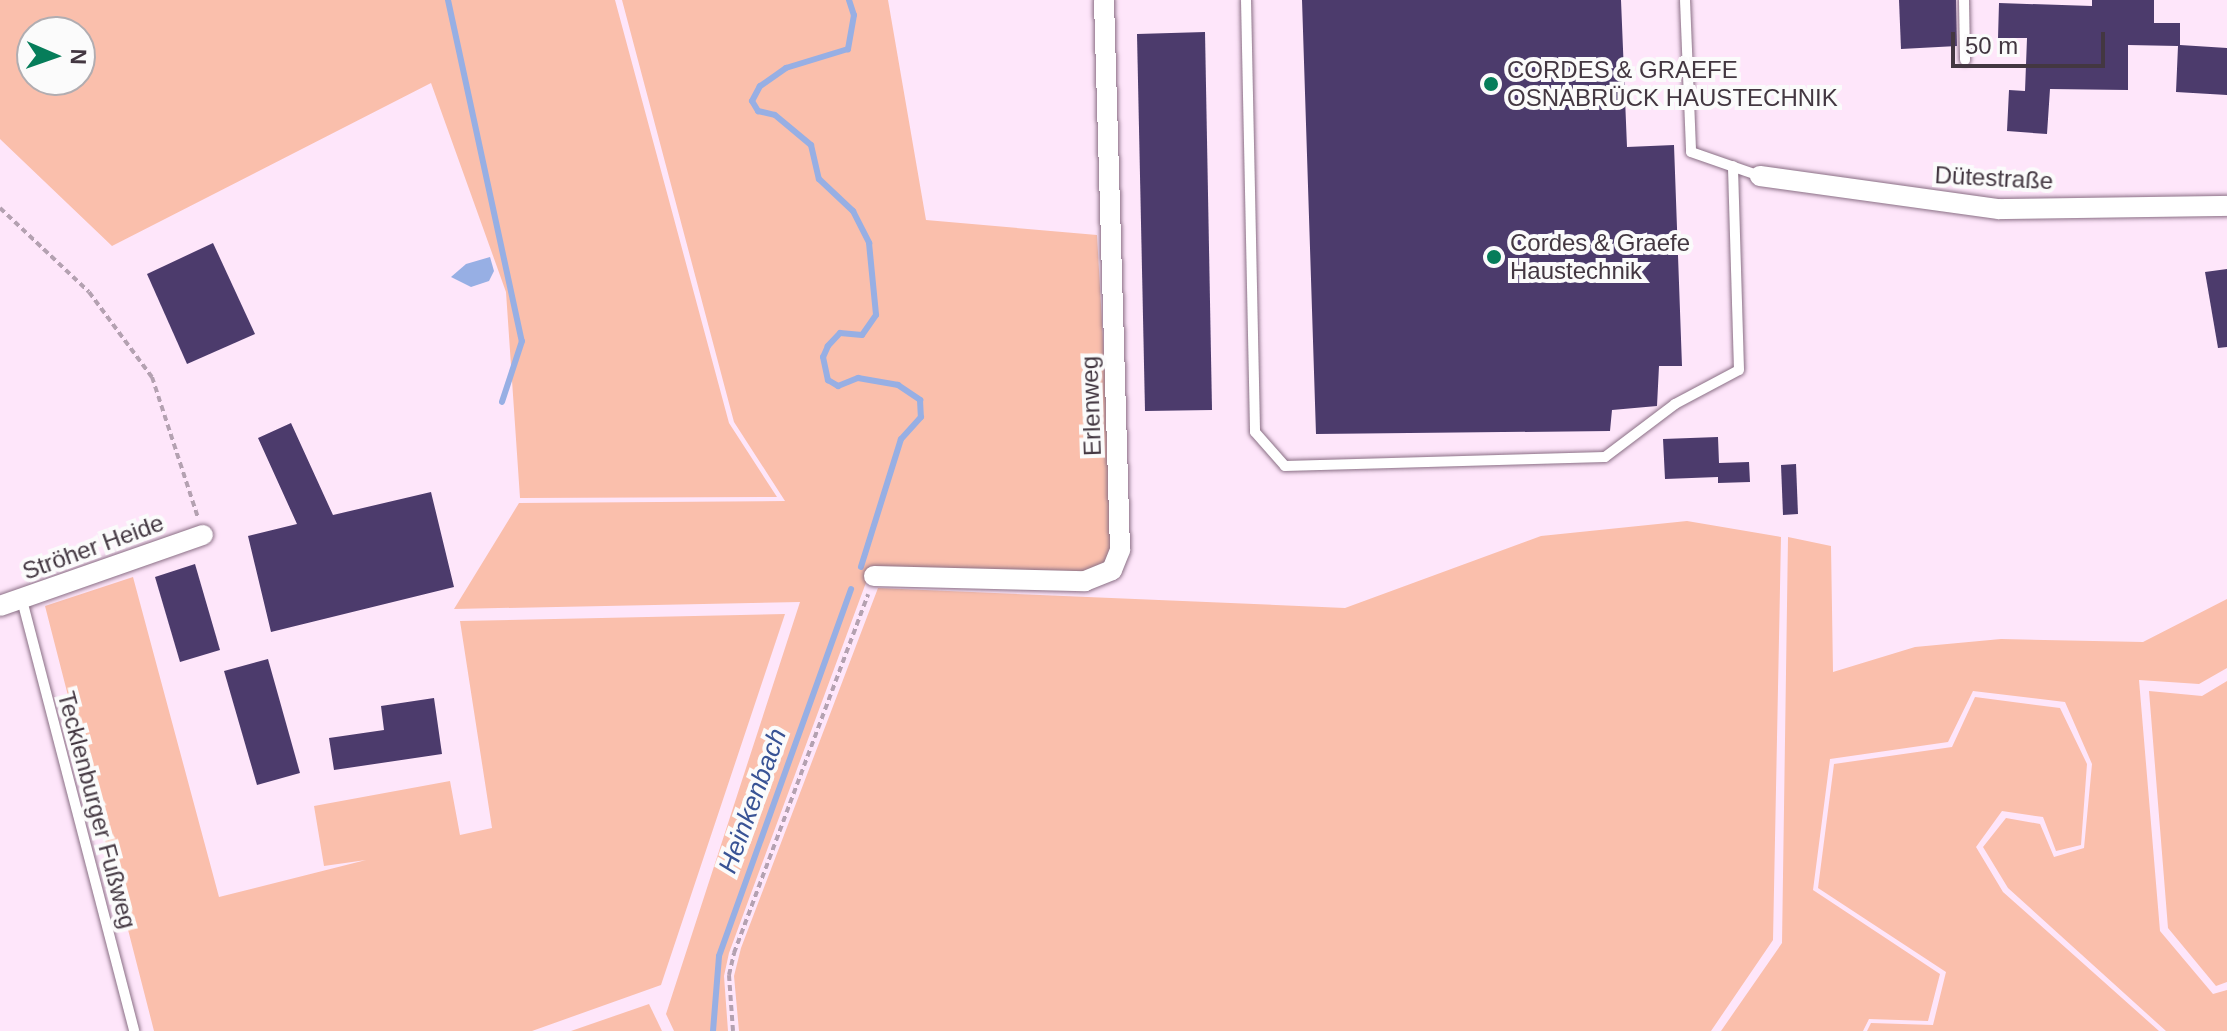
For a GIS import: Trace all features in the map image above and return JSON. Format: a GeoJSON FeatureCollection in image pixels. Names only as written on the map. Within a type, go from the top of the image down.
{"type":"FeatureCollection","features":[{"type":"Feature","properties":{"kind":"street","name":"Erlenweg"},"geometry":{"type":"LineString","coordinates":[[874,576],[1085,581],[1112,570],[1120,550],[1104,0]]}},
{"type":"Feature","properties":{"kind":"street","name":"Dütestraße"},"geometry":{"type":"LineString","coordinates":[[1760,176],[1999,209],[2227,206]]}},
{"type":"Feature","properties":{"kind":"street","name":"Ströher Heide"},"geometry":{"type":"LineString","coordinates":[[0,606],[203,535]]}},
{"type":"Feature","properties":{"kind":"lane"},"geometry":{"type":"LineString","coordinates":[[1246,0],[1255,432],[1285,466],[1605,457],[1675,404],[1739,370],[1733,166]]}},
{"type":"Feature","properties":{"kind":"lane"},"geometry":{"type":"LineString","coordinates":[[1685,0],[1691,152],[1760,176]]}},
{"type":"Feature","properties":{"kind":"lane"},"geometry":{"type":"LineString","coordinates":[[1964,0],[1965,60]]}},
{"type":"Feature","properties":{"kind":"lane","name":"Tecklenburger Fußweg"},"geometry":{"type":"LineString","coordinates":[[22,600],[134,1031]]}},
{"type":"Feature","properties":{"kind":"path"},"geometry":{"type":"LineString","coordinates":[[0,208],[89,292],[152,377],[203,535]]}},
{"type":"Feature","properties":{"kind":"path"},"geometry":{"type":"LineString","coordinates":[[733,1031],[729,975],[734,953],[874,576]]}},
{"type":"Feature","properties":{"kind":"shaded area"},"geometry":{"type":"Polygon","coordinates":[[[0,0],[615,0],[729,423],[777,497],[520,498],[506,292],[431,83],[112,246],[0,139],[0,0]]]}},
{"type":"Feature","properties":{"kind":"shaded area"},"geometry":{"type":"Polygon","coordinates":[[[622,0],[888,0],[926,220],[1097,235],[1115,550],[1102,566],[1082,573],[871,569],[729,953],[724,976],[728,1031],[674,1031],[666,1014],[800,602],[454,609],[519,503],[785,501],[734,422],[622,0]]]}},
{"type":"Feature","properties":{"kind":"shaded area"},"geometry":{"type":"Polygon","coordinates":[[[1687,521],[1781,537],[1773,940],[1711,1031],[739,1031],[734,976],[741,948],[878,588],[1345,608],[1541,536],[1687,521]]]}},
{"type":"Feature","properties":{"kind":"shaded area"},"geometry":{"type":"Polygon","coordinates":[[[1788,537],[1831,546],[1833,672],[1915,647],[2001,639],[2143,642],[2227,599],[2227,668],[2199,684],[2139,680],[2160,931],[2213,994],[2227,990],[2227,1031],[2166,1031],[2008,888],[1983,847],[2006,818],[2040,824],[2054,857],[2084,848],[2092,764],[2065,702],[1973,691],[1948,742],[1830,759],[1813,890],[1940,974],[1928,1021],[1869,1019],[1863,1031],[1721,1031],[1782,943],[1788,537]]]}},
{"type":"Feature","properties":{"kind":"shaded area"},"geometry":{"type":"Polygon","coordinates":[[[133,577],[219,897],[366,860],[324,866],[314,806],[450,781],[460,835],[492,828],[460,621],[785,614],[661,985],[532,1031],[154,1031],[45,606],[133,577]]]}},
{"type":"Feature","properties":{"kind":"shaded area"},"geometry":{"type":"Polygon","coordinates":[[[2227,681],[2227,982],[2216,986],[2168,928],[2149,691],[2202,696],[2227,681]]]}},
{"type":"Feature","properties":{"kind":"shaded area"},"geometry":{"type":"Polygon","coordinates":[[[1975,697],[2060,708],[2087,764],[2081,845],[2056,851],[2043,817],[2002,811],[1976,847],[2003,892],[2159,1031],[1867,1031],[1871,1023],[1933,1025],[1946,972],[1818,888],[1834,764],[1952,747],[1975,697]]]}},
{"type":"Feature","properties":{"kind":"shaded area"},"geometry":{"type":"Polygon","coordinates":[[[649,1004],[662,1031],[571,1031],[649,1004]]]}},
{"type":"Feature","properties":{"kind":"water"},"geometry":{"type":"Polygon","coordinates":[[[490,257],[494,271],[489,281],[471,287],[451,277],[466,264],[490,257]]]}},
{"type":"Feature","properties":{"kind":"building","name":"Cordes & Graefe Haustechnik"},"geometry":{"type":"Polygon","coordinates":[[[1302,0],[1621,0],[1627,147],[1674,145],[1682,366],[1659,366],[1657,406],[1612,410],[1610,431],[1316,434],[1302,0]]]}},
{"type":"Feature","properties":{"kind":"building"},"geometry":{"type":"Polygon","coordinates":[[[1899,0],[1956,0],[1957,46],[1901,49],[1899,0]]]}},
{"type":"Feature","properties":{"kind":"building"},"geometry":{"type":"Polygon","coordinates":[[[2092,0],[2154,0],[2154,23],[2180,23],[2180,45],[2227,48],[2227,95],[2176,92],[2178,46],[2128,45],[2128,90],[2050,89],[2047,134],[2007,131],[2009,90],[2025,91],[2027,38],[1998,38],[1999,3],[2092,6],[2092,0]]]}},
{"type":"Feature","properties":{"kind":"building"},"geometry":{"type":"Polygon","coordinates":[[[1205,32],[1212,410],[1145,411],[1137,34],[1205,32]]]}},
{"type":"Feature","properties":{"kind":"building"},"geometry":{"type":"Polygon","coordinates":[[[213,243],[255,334],[187,364],[147,274],[213,243]]]}},
{"type":"Feature","properties":{"kind":"building"},"geometry":{"type":"Polygon","coordinates":[[[2227,269],[2227,347],[2218,348],[2205,272],[2227,269]]]}},
{"type":"Feature","properties":{"kind":"building"},"geometry":{"type":"Polygon","coordinates":[[[291,423],[333,515],[431,492],[454,587],[271,632],[248,536],[297,524],[258,438],[291,423]]]}},
{"type":"Feature","properties":{"kind":"building"},"geometry":{"type":"Polygon","coordinates":[[[1718,437],[1719,463],[1749,462],[1750,482],[1718,483],[1718,477],[1665,479],[1663,439],[1718,437]]]}},
{"type":"Feature","properties":{"kind":"building"},"geometry":{"type":"Polygon","coordinates":[[[1796,464],[1798,514],[1783,515],[1781,465],[1796,464]]]}},
{"type":"Feature","properties":{"kind":"building"},"geometry":{"type":"Polygon","coordinates":[[[195,564],[220,650],[180,662],[155,577],[195,564]]]}},
{"type":"Feature","properties":{"kind":"building"},"geometry":{"type":"Polygon","coordinates":[[[268,659],[300,773],[257,785],[224,671],[268,659]]]}},
{"type":"Feature","properties":{"kind":"building"},"geometry":{"type":"Polygon","coordinates":[[[434,698],[442,754],[334,770],[329,738],[384,730],[381,706],[434,698]]]}},
{"type":"Feature","properties":{"kind":"waterway"},"geometry":{"type":"LineString","coordinates":[[448,0],[522,341],[502,402]]}},
{"type":"Feature","properties":{"kind":"waterway","name":"Heinkenbach"},"geometry":{"type":"LineString","coordinates":[[849,0],[854,15],[848,49],[786,68],[760,86],[752,101],[758,111],[775,115],[811,145],[819,179],[853,211],[869,243],[876,315],[862,335],[840,333],[828,346],[823,357],[828,380],[838,386],[858,378],[898,385],[920,400],[921,417],[901,439],[861,567]]}},
{"type":"Feature","properties":{"kind":"waterway","name":"Heinkenbach"},"geometry":{"type":"LineString","coordinates":[[713,1031],[719,956],[851,589]]}},
{"type":"Feature","properties":{"kind":"place","name":"CORDES & GRAEFE OSNABRÜCK HAUSTECHNIK"},"geometry":{"type":"Point","coordinates":[1491,84]}},
{"type":"Feature","properties":{"kind":"place","name":"Cordes & Graefe Haustechnik"},"geometry":{"type":"Point","coordinates":[1494,257]}}]}
